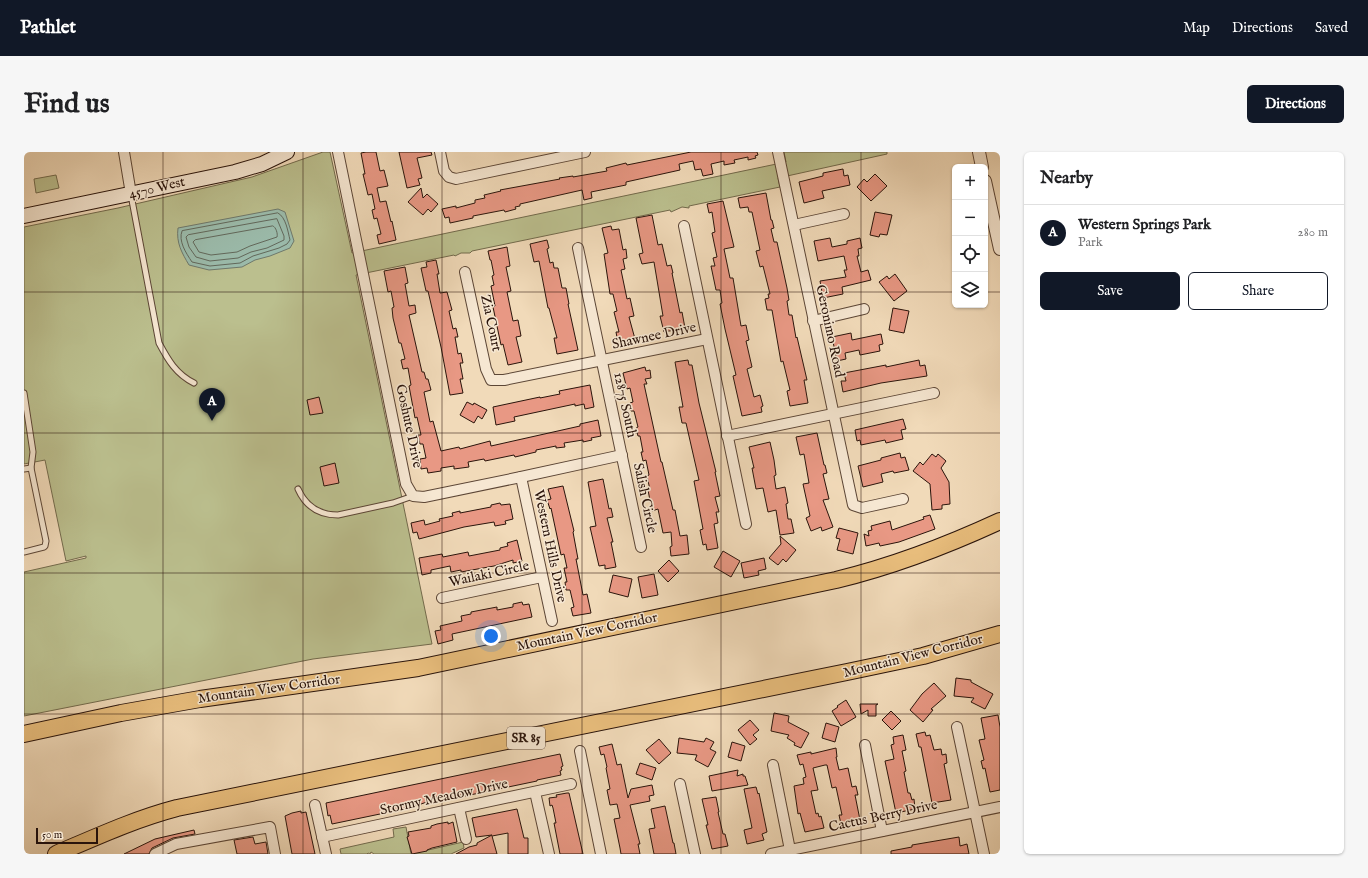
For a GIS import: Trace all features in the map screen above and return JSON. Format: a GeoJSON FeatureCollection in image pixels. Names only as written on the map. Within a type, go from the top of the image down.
{"type":"FeatureCollection","features":[{"type":"Feature","properties":{"kind":"highway","name":"Mountain View Corridor"},"geometry":{"type":"LineString","coordinates":[[24,734],[121,713],[200,699],[418,668],[836,580],[870,572],[918,556],[1000,521]]}},
{"type":"Feature","properties":{"kind":"highway","name":"Mountain View Corridor"},"geometry":{"type":"LineString","coordinates":[[56,854],[124,825],[154,814],[177,808],[923,656],[1000,634]]}},
{"type":"Feature","properties":{"kind":"main road","name":"4570 West"},"geometry":{"type":"LineString","coordinates":[[24,216],[235,172],[262,164],[288,152]]}},
{"type":"Feature","properties":{"kind":"street"},"geometry":{"type":"LineString","coordinates":[[124,152],[131,194]]}},
{"type":"Feature","properties":{"kind":"street","name":"Goshute Drive"},"geometry":{"type":"LineString","coordinates":[[338,152],[406,484],[413,496]]}},
{"type":"Feature","properties":{"kind":"street"},"geometry":{"type":"LineString","coordinates":[[440,152],[444,171],[449,178],[456,179],[585,152]]}},
{"type":"Feature","properties":{"kind":"street","name":"Geronimo Road"},"geometry":{"type":"LineString","coordinates":[[778,152],[851,497],[854,505],[862,508],[903,499]]}},
{"type":"Feature","properties":{"kind":"street"},"geometry":{"type":"LineString","coordinates":[[979,152],[981,164]]}},
{"type":"Feature","properties":{"kind":"street"},"geometry":{"type":"LineString","coordinates":[[988,194],[999,242]]}},
{"type":"Feature","properties":{"kind":"street"},"geometry":{"type":"LineString","coordinates":[[794,225],[844,214]]}},
{"type":"Feature","properties":{"kind":"street"},"geometry":{"type":"LineString","coordinates":[[684,226],[707,339]]}},
{"type":"Feature","properties":{"kind":"street","name":"12875 South"},"geometry":{"type":"LineString","coordinates":[[578,248],[622,455]]}},
{"type":"Feature","properties":{"kind":"street","name":"Zia Court"},"geometry":{"type":"LineString","coordinates":[[465,272],[486,369],[491,380]]}},
{"type":"Feature","properties":{"kind":"street"},"geometry":{"type":"LineString","coordinates":[[814,320],[864,309]]}},
{"type":"Feature","properties":{"kind":"street","name":"Shawnee Drive"},"geometry":{"type":"LineString","coordinates":[[491,380],[504,380],[707,339],[746,524]]}},
{"type":"Feature","properties":{"kind":"street"},"geometry":{"type":"LineString","coordinates":[[727,436],[934,393]]}},
{"type":"Feature","properties":{"kind":"street"},"geometry":{"type":"LineString","coordinates":[[413,496],[424,497],[622,455]]}},
{"type":"Feature","properties":{"kind":"street","name":"Salish Circle"},"geometry":{"type":"LineString","coordinates":[[622,455],[641,547]]}},
{"type":"Feature","properties":{"kind":"street","name":"Western Hills Drive"},"geometry":{"type":"LineString","coordinates":[[521,477],[552,621]]}},
{"type":"Feature","properties":{"kind":"street","name":"Wailaki Circle"},"geometry":{"type":"LineString","coordinates":[[442,598],[542,577]]}},
{"type":"Feature","properties":{"kind":"street"},"geometry":{"type":"LineString","coordinates":[[957,726],[984,854]]}},
{"type":"Feature","properties":{"kind":"street"},"geometry":{"type":"LineString","coordinates":[[865,745],[882,830]]}},
{"type":"Feature","properties":{"kind":"street"},"geometry":{"type":"LineString","coordinates":[[580,751],[601,854]]}},
{"type":"Feature","properties":{"kind":"street"},"geometry":{"type":"LineString","coordinates":[[773,765],[790,850]]}},
{"type":"Feature","properties":{"kind":"street","name":"Stormy Meadow Drive"},"geometry":{"type":"LineString","coordinates":[[322,837],[571,784]]}},
{"type":"Feature","properties":{"kind":"street"},"geometry":{"type":"LineString","coordinates":[[680,784],[695,854]]}},
{"type":"Feature","properties":{"kind":"street"},"geometry":{"type":"LineString","coordinates":[[535,792],[549,854]]}},
{"type":"Feature","properties":{"kind":"street"},"geometry":{"type":"LineString","coordinates":[[315,805],[326,854]]}},
{"type":"Feature","properties":{"kind":"street","name":"Cactus Berry Drive"},"geometry":{"type":"LineString","coordinates":[[771,854],[1000,806]]}},
{"type":"Feature","properties":{"kind":"street"},"geometry":{"type":"LineString","coordinates":[[459,808],[466,839]]}},
{"type":"Feature","properties":{"kind":"street"},"geometry":{"type":"LineString","coordinates":[[155,854],[176,844],[270,828],[275,854]]}},
{"type":"Feature","properties":{"kind":"lane"},"geometry":{"type":"LineString","coordinates":[[131,194],[159,342],[170,364],[187,380],[194,383]]}},
{"type":"Feature","properties":{"kind":"lane"},"geometry":{"type":"LineString","coordinates":[[24,393],[33,452],[31,468],[46,544],[44,547],[24,552]]}},
{"type":"Feature","properties":{"kind":"lane"},"geometry":{"type":"LineString","coordinates":[[24,469],[31,468]]}},
{"type":"Feature","properties":{"kind":"lane"},"geometry":{"type":"LineString","coordinates":[[298,489],[304,500],[310,506],[317,511],[331,515],[338,515],[393,503],[413,496]]}},
{"type":"Feature","properties":{"kind":"green space"},"geometry":{"type":"Polygon","coordinates":[[[323,152],[330,152],[352,253],[786,162],[784,152],[887,152],[887,154],[778,178],[780,187],[689,206],[689,208],[682,207],[671,212],[670,210],[472,251],[470,253],[461,253],[455,256],[356,275],[432,644],[313,659],[24,716],[24,572],[86,558],[86,556],[66,561],[45,460],[24,464],[24,227],[118,208],[252,177],[323,152]]]}},
{"type":"Feature","properties":{"kind":"green space"},"geometry":{"type":"Polygon","coordinates":[[[56,175],[59,188],[36,193],[34,179],[56,175]]]}},
{"type":"Feature","properties":{"kind":"green space"},"geometry":{"type":"Polygon","coordinates":[[[406,827],[411,854],[374,854],[371,852],[370,854],[341,854],[340,849],[394,837],[393,829],[406,827]]]}},
{"type":"Feature","properties":{"kind":"green space"},"geometry":{"type":"Polygon","coordinates":[[[463,842],[464,848],[451,854],[411,854],[463,842]]]}},
{"type":"Feature","properties":{"kind":"water"},"geometry":{"type":"Polygon","coordinates":[[[278,209],[285,212],[294,241],[290,248],[255,260],[242,267],[209,270],[189,265],[182,252],[178,238],[178,228],[278,209]]]}},
{"type":"Feature","properties":{"kind":"building"},"geometry":{"type":"Polygon","coordinates":[[[376,152],[380,171],[384,170],[388,186],[377,188],[380,202],[386,201],[396,240],[379,244],[377,235],[381,234],[377,218],[374,219],[372,210],[375,209],[372,194],[368,195],[363,174],[365,174],[361,153],[376,152]]]}},
{"type":"Feature","properties":{"kind":"building"},"geometry":{"type":"Polygon","coordinates":[[[399,152],[431,152],[432,155],[417,158],[422,178],[418,179],[420,185],[407,188],[399,152]]]}},
{"type":"Feature","properties":{"kind":"building"},"geometry":{"type":"Polygon","coordinates":[[[691,152],[757,152],[758,155],[755,156],[756,158],[748,160],[748,157],[734,160],[735,163],[724,165],[724,161],[711,164],[713,174],[703,176],[701,169],[695,170],[693,161],[679,164],[680,170],[626,182],[626,185],[591,192],[592,198],[584,200],[582,190],[520,204],[520,206],[515,207],[516,209],[505,212],[504,210],[473,216],[473,218],[450,223],[449,217],[445,218],[442,209],[456,206],[456,208],[475,203],[475,200],[485,198],[484,195],[501,191],[500,190],[560,179],[559,178],[607,171],[606,168],[626,163],[627,165],[691,152]]]}},
{"type":"Feature","properties":{"kind":"building"},"geometry":{"type":"Polygon","coordinates":[[[843,169],[844,176],[848,175],[850,185],[822,191],[824,198],[804,203],[799,182],[823,176],[823,173],[843,169]]]}},
{"type":"Feature","properties":{"kind":"building"},"geometry":{"type":"Polygon","coordinates":[[[875,174],[887,186],[871,201],[857,187],[864,179],[867,182],[875,174]]]}},
{"type":"Feature","properties":{"kind":"building"},"geometry":{"type":"Polygon","coordinates":[[[421,188],[423,198],[427,194],[438,204],[431,212],[428,209],[423,215],[408,202],[421,188]]]}},
{"type":"Feature","properties":{"kind":"building"},"geometry":{"type":"Polygon","coordinates":[[[766,193],[774,228],[771,229],[774,242],[777,242],[787,288],[789,315],[792,315],[796,338],[797,337],[807,380],[804,380],[808,403],[790,406],[787,391],[790,390],[783,361],[781,362],[772,310],[767,310],[765,299],[769,298],[768,294],[770,294],[763,266],[760,267],[756,251],[760,250],[752,212],[749,212],[748,207],[740,208],[738,198],[766,193]]]}},
{"type":"Feature","properties":{"kind":"building"},"geometry":{"type":"Polygon","coordinates":[[[723,201],[734,247],[724,249],[730,278],[733,278],[741,326],[746,325],[749,340],[746,341],[752,367],[747,369],[754,397],[760,395],[763,406],[761,407],[762,412],[742,416],[733,376],[736,375],[720,304],[722,303],[720,290],[716,290],[711,266],[715,266],[713,258],[717,257],[712,233],[715,232],[712,212],[709,213],[707,204],[723,201]]]}},
{"type":"Feature","properties":{"kind":"building"},"geometry":{"type":"Polygon","coordinates":[[[875,212],[892,215],[887,235],[880,234],[879,237],[870,235],[875,212]]]}},
{"type":"Feature","properties":{"kind":"building"},"geometry":{"type":"Polygon","coordinates":[[[652,215],[658,245],[662,244],[667,266],[671,265],[680,313],[682,312],[685,328],[664,332],[660,316],[663,316],[654,262],[642,264],[639,254],[643,253],[636,218],[652,215]]]}},
{"type":"Feature","properties":{"kind":"building"},"geometry":{"type":"Polygon","coordinates":[[[611,226],[612,230],[619,229],[623,250],[626,249],[627,258],[623,259],[625,269],[621,270],[627,299],[630,298],[634,316],[629,317],[635,339],[618,343],[616,332],[619,332],[614,312],[617,311],[613,294],[610,294],[604,254],[608,253],[602,228],[611,226]]]}},
{"type":"Feature","properties":{"kind":"building"},"geometry":{"type":"Polygon","coordinates":[[[830,238],[832,247],[847,244],[847,241],[860,238],[862,248],[858,249],[859,256],[857,256],[861,272],[868,270],[871,280],[842,287],[843,294],[823,298],[820,281],[846,277],[844,270],[847,270],[844,256],[818,261],[814,241],[830,238]]]}},
{"type":"Feature","properties":{"kind":"building"},"geometry":{"type":"Polygon","coordinates":[[[547,240],[550,263],[553,262],[554,268],[558,268],[562,288],[566,288],[578,350],[557,354],[554,338],[557,338],[548,308],[539,261],[534,262],[530,244],[547,240]]]}},
{"type":"Feature","properties":{"kind":"building"},"geometry":{"type":"Polygon","coordinates":[[[507,247],[510,266],[506,267],[511,291],[507,292],[513,321],[518,320],[521,336],[516,337],[522,362],[508,365],[503,344],[501,345],[493,307],[495,306],[491,286],[494,285],[492,276],[494,275],[488,251],[507,247]]]}},
{"type":"Feature","properties":{"kind":"building"},"geometry":{"type":"Polygon","coordinates":[[[436,260],[439,274],[437,274],[440,293],[447,292],[452,310],[449,311],[453,329],[456,328],[458,337],[455,337],[458,354],[461,353],[463,363],[460,363],[463,379],[460,379],[463,393],[450,395],[441,347],[421,268],[427,267],[426,262],[436,260]]]}},
{"type":"Feature","properties":{"kind":"building"},"geometry":{"type":"Polygon","coordinates":[[[405,267],[408,283],[405,284],[409,306],[415,305],[416,313],[409,315],[422,372],[424,372],[426,379],[428,379],[431,390],[424,392],[430,422],[433,421],[441,451],[459,447],[460,449],[490,441],[491,446],[580,426],[580,424],[598,420],[601,436],[591,438],[592,440],[583,442],[583,440],[564,443],[565,447],[556,448],[556,446],[536,450],[536,452],[515,457],[514,455],[485,461],[484,459],[468,462],[469,467],[454,469],[454,466],[441,468],[441,471],[428,473],[427,468],[421,469],[420,459],[426,458],[423,444],[420,444],[418,435],[421,435],[417,417],[415,418],[409,386],[411,385],[408,368],[403,369],[401,360],[405,359],[401,343],[399,343],[393,318],[392,308],[394,307],[391,291],[388,292],[384,271],[405,267]]]}},
{"type":"Feature","properties":{"kind":"building"},"geometry":{"type":"Polygon","coordinates":[[[895,274],[907,291],[894,301],[879,282],[887,276],[889,279],[895,274]]]}},
{"type":"Feature","properties":{"kind":"building"},"geometry":{"type":"Polygon","coordinates":[[[893,308],[909,311],[904,333],[889,330],[893,308]]]}},
{"type":"Feature","properties":{"kind":"building"},"geometry":{"type":"Polygon","coordinates":[[[851,333],[852,340],[881,334],[883,344],[879,345],[880,351],[860,355],[859,350],[845,353],[846,359],[837,361],[832,337],[851,333]]]}},
{"type":"Feature","properties":{"kind":"building"},"geometry":{"type":"Polygon","coordinates":[[[688,360],[689,365],[692,365],[720,496],[715,497],[719,512],[716,512],[718,523],[714,524],[718,548],[707,550],[706,544],[703,545],[700,530],[703,529],[694,481],[699,480],[686,423],[682,423],[679,407],[683,407],[675,362],[688,360]]]}},
{"type":"Feature","properties":{"kind":"building"},"geometry":{"type":"Polygon","coordinates":[[[919,360],[920,366],[925,365],[927,376],[881,383],[843,392],[841,381],[846,381],[844,373],[886,365],[886,367],[919,360]]]}},
{"type":"Feature","properties":{"kind":"building"},"geometry":{"type":"Polygon","coordinates":[[[645,367],[646,371],[650,370],[651,378],[645,379],[647,384],[644,384],[661,462],[673,510],[675,510],[680,536],[687,535],[689,554],[671,556],[671,532],[663,533],[658,509],[652,511],[648,490],[650,490],[646,460],[643,461],[640,436],[638,436],[636,428],[638,427],[634,411],[631,411],[630,403],[633,402],[630,388],[627,389],[623,373],[645,367]]]}},
{"type":"Feature","properties":{"kind":"building"},"geometry":{"type":"Polygon","coordinates":[[[590,385],[594,407],[585,409],[584,404],[575,406],[575,404],[514,417],[515,421],[496,425],[493,407],[560,394],[559,391],[590,385]]]}},
{"type":"Feature","properties":{"kind":"building"},"geometry":{"type":"Polygon","coordinates":[[[319,397],[323,413],[310,415],[307,400],[319,397]]]}},
{"type":"Feature","properties":{"kind":"building"},"geometry":{"type":"Polygon","coordinates":[[[467,402],[473,405],[474,403],[487,410],[482,419],[478,416],[474,423],[460,415],[467,402]]]}},
{"type":"Feature","properties":{"kind":"building"},"geometry":{"type":"Polygon","coordinates":[[[903,419],[906,429],[901,430],[903,439],[886,443],[885,440],[861,445],[860,440],[857,441],[855,430],[903,419]]]}},
{"type":"Feature","properties":{"kind":"building"},"geometry":{"type":"Polygon","coordinates":[[[817,433],[827,473],[823,474],[829,499],[823,500],[833,527],[822,531],[821,527],[811,531],[806,518],[810,516],[803,484],[809,483],[804,454],[800,455],[796,437],[817,433]]]}},
{"type":"Feature","properties":{"kind":"building"},"geometry":{"type":"Polygon","coordinates":[[[770,442],[776,475],[774,476],[776,489],[785,487],[788,503],[786,504],[788,519],[791,519],[794,533],[780,535],[776,510],[768,512],[763,488],[756,489],[752,468],[754,468],[749,447],[770,442]]]}},
{"type":"Feature","properties":{"kind":"building"},"geometry":{"type":"Polygon","coordinates":[[[900,453],[901,458],[905,457],[909,470],[894,473],[893,471],[881,474],[883,482],[863,487],[858,466],[900,453]]]}},
{"type":"Feature","properties":{"kind":"building"},"geometry":{"type":"Polygon","coordinates":[[[932,454],[936,457],[938,454],[946,461],[941,468],[949,482],[950,504],[942,505],[942,509],[932,510],[930,484],[913,471],[920,462],[923,465],[932,454]]]}},
{"type":"Feature","properties":{"kind":"building"},"geometry":{"type":"Polygon","coordinates":[[[335,463],[339,483],[324,486],[320,467],[335,463]]]}},
{"type":"Feature","properties":{"kind":"building"},"geometry":{"type":"Polygon","coordinates":[[[603,479],[609,509],[611,508],[613,517],[607,518],[613,542],[611,542],[616,567],[605,569],[605,565],[599,566],[590,527],[596,526],[588,482],[603,479]]]}},
{"type":"Feature","properties":{"kind":"building"},"geometry":{"type":"Polygon","coordinates":[[[563,486],[574,531],[578,559],[576,559],[583,595],[587,594],[591,613],[573,616],[571,608],[574,607],[570,590],[566,590],[565,582],[567,582],[564,568],[567,568],[564,554],[561,555],[551,508],[550,509],[547,500],[551,499],[548,489],[563,486]]]}},
{"type":"Feature","properties":{"kind":"building"},"geometry":{"type":"Polygon","coordinates":[[[500,503],[501,505],[510,504],[513,519],[505,521],[506,524],[495,526],[494,522],[464,527],[419,539],[417,532],[413,533],[411,523],[424,520],[425,525],[440,521],[439,519],[453,516],[452,513],[460,511],[460,513],[491,507],[491,505],[500,503]]]}},
{"type":"Feature","properties":{"kind":"building"},"geometry":{"type":"Polygon","coordinates":[[[930,515],[935,529],[899,542],[880,546],[879,543],[866,546],[864,534],[869,536],[868,531],[872,530],[871,526],[890,521],[892,530],[924,519],[923,517],[930,515]]]}},
{"type":"Feature","properties":{"kind":"building"},"geometry":{"type":"Polygon","coordinates":[[[839,528],[858,533],[853,554],[837,550],[840,539],[836,538],[839,528]]]}},
{"type":"Feature","properties":{"kind":"building"},"geometry":{"type":"Polygon","coordinates":[[[780,536],[796,550],[786,562],[783,559],[778,565],[769,558],[781,544],[780,536]]]}},
{"type":"Feature","properties":{"kind":"building"},"geometry":{"type":"Polygon","coordinates":[[[517,540],[522,561],[513,563],[513,560],[494,566],[461,572],[461,570],[451,572],[450,566],[431,570],[431,573],[422,575],[419,558],[442,554],[443,557],[468,552],[469,556],[500,550],[500,548],[508,546],[507,543],[517,540]]]}},
{"type":"Feature","properties":{"kind":"building"},"geometry":{"type":"Polygon","coordinates":[[[723,551],[740,561],[731,577],[714,567],[723,551]]]}},
{"type":"Feature","properties":{"kind":"building"},"geometry":{"type":"Polygon","coordinates":[[[764,558],[766,569],[758,571],[759,575],[744,578],[741,563],[764,558]]]}},
{"type":"Feature","properties":{"kind":"building"},"geometry":{"type":"Polygon","coordinates":[[[669,560],[679,571],[668,582],[658,571],[669,560]]]}},
{"type":"Feature","properties":{"kind":"building"},"geometry":{"type":"Polygon","coordinates":[[[654,574],[658,595],[642,598],[638,577],[654,574]]]}},
{"type":"Feature","properties":{"kind":"building"},"geometry":{"type":"Polygon","coordinates":[[[613,575],[632,579],[628,597],[609,592],[613,575]]]}},
{"type":"Feature","properties":{"kind":"building"},"geometry":{"type":"Polygon","coordinates":[[[522,602],[523,605],[529,604],[532,617],[452,634],[453,640],[438,644],[435,631],[441,630],[440,626],[462,621],[461,616],[471,614],[471,612],[497,607],[497,610],[513,607],[513,604],[522,602]]]}},
{"type":"Feature","properties":{"kind":"building"},"geometry":{"type":"Polygon","coordinates":[[[956,678],[971,680],[971,682],[993,694],[985,709],[971,702],[974,698],[954,696],[956,678]]]}},
{"type":"Feature","properties":{"kind":"building"},"geometry":{"type":"Polygon","coordinates":[[[934,683],[946,696],[931,709],[933,710],[923,722],[910,710],[922,694],[934,683]]]}},
{"type":"Feature","properties":{"kind":"building"},"geometry":{"type":"Polygon","coordinates":[[[846,700],[856,717],[841,726],[832,711],[846,700]]]}},
{"type":"Feature","properties":{"kind":"building"},"geometry":{"type":"Polygon","coordinates":[[[860,704],[878,704],[876,705],[876,716],[868,716],[868,710],[861,714],[860,704]]]}},
{"type":"Feature","properties":{"kind":"building"},"geometry":{"type":"Polygon","coordinates":[[[891,711],[901,721],[892,730],[882,720],[891,711]]]}},
{"type":"Feature","properties":{"kind":"building"},"geometry":{"type":"Polygon","coordinates":[[[774,713],[789,716],[788,722],[809,733],[801,748],[794,745],[795,743],[787,738],[789,735],[771,731],[774,713]]]}},
{"type":"Feature","properties":{"kind":"building"},"geometry":{"type":"Polygon","coordinates":[[[998,715],[1000,727],[1000,790],[990,792],[985,768],[983,769],[981,761],[984,760],[979,740],[985,739],[981,718],[998,715]]]}},
{"type":"Feature","properties":{"kind":"building"},"geometry":{"type":"Polygon","coordinates":[[[750,720],[759,730],[753,735],[757,739],[750,745],[738,730],[750,720]]]}},
{"type":"Feature","properties":{"kind":"building"},"geometry":{"type":"Polygon","coordinates":[[[826,723],[839,727],[835,742],[822,738],[826,723]]]}},
{"type":"Feature","properties":{"kind":"building"},"geometry":{"type":"Polygon","coordinates":[[[925,732],[926,736],[930,735],[934,750],[941,749],[942,755],[946,754],[947,763],[944,764],[951,800],[932,803],[921,747],[919,747],[916,734],[925,732]]]}},
{"type":"Feature","properties":{"kind":"building"},"geometry":{"type":"Polygon","coordinates":[[[903,735],[906,750],[902,751],[906,771],[904,772],[908,793],[910,793],[912,800],[914,799],[915,809],[896,813],[885,761],[894,759],[891,745],[894,744],[893,737],[903,735]]]}},
{"type":"Feature","properties":{"kind":"building"},"geometry":{"type":"Polygon","coordinates":[[[679,738],[704,742],[706,738],[714,742],[710,749],[716,752],[708,767],[695,760],[697,755],[677,753],[679,738]]]}},
{"type":"Feature","properties":{"kind":"building"},"geometry":{"type":"Polygon","coordinates":[[[659,739],[671,753],[659,764],[646,750],[659,739]]]}},
{"type":"Feature","properties":{"kind":"building"},"geometry":{"type":"Polygon","coordinates":[[[732,742],[745,746],[741,761],[728,757],[732,742]]]}},
{"type":"Feature","properties":{"kind":"building"},"geometry":{"type":"Polygon","coordinates":[[[612,744],[617,765],[621,764],[628,798],[631,789],[652,785],[654,795],[649,796],[650,801],[630,805],[640,844],[638,844],[640,854],[621,854],[614,819],[620,818],[617,804],[610,805],[607,790],[610,789],[607,767],[604,754],[601,755],[599,747],[612,744]]]}},
{"type":"Feature","properties":{"kind":"building"},"geometry":{"type":"Polygon","coordinates":[[[836,748],[836,757],[839,770],[848,768],[852,787],[856,786],[858,795],[855,795],[860,820],[841,824],[839,815],[842,815],[836,787],[832,788],[827,765],[825,765],[813,768],[818,790],[811,791],[816,814],[818,813],[819,817],[821,816],[824,828],[805,832],[800,813],[798,814],[794,786],[804,784],[803,778],[806,777],[803,764],[800,765],[797,755],[811,752],[811,754],[836,748]]]}},
{"type":"Feature","properties":{"kind":"building"},"geometry":{"type":"Polygon","coordinates":[[[560,754],[563,766],[561,767],[562,770],[560,771],[561,775],[465,796],[465,794],[441,800],[440,796],[426,800],[427,802],[404,809],[332,824],[330,815],[328,816],[326,803],[560,754]]]}},
{"type":"Feature","properties":{"kind":"building"},"geometry":{"type":"Polygon","coordinates":[[[640,763],[656,768],[652,780],[636,774],[640,763]]]}},
{"type":"Feature","properties":{"kind":"building"},"geometry":{"type":"Polygon","coordinates":[[[738,770],[737,776],[743,774],[748,785],[712,791],[709,776],[738,770]]]}},
{"type":"Feature","properties":{"kind":"building"},"geometry":{"type":"Polygon","coordinates":[[[756,787],[758,794],[759,793],[767,832],[762,834],[764,840],[747,844],[744,830],[752,828],[744,789],[756,787]]]}},
{"type":"Feature","properties":{"kind":"building"},"geometry":{"type":"Polygon","coordinates":[[[569,793],[583,854],[560,854],[554,823],[556,823],[549,798],[569,793]]]}},
{"type":"Feature","properties":{"kind":"building"},"geometry":{"type":"Polygon","coordinates":[[[716,797],[723,834],[725,834],[728,846],[712,849],[702,799],[716,797]]]}},
{"type":"Feature","properties":{"kind":"building"},"geometry":{"type":"Polygon","coordinates":[[[665,806],[676,854],[654,854],[649,829],[655,828],[651,809],[665,806]]]}},
{"type":"Feature","properties":{"kind":"building"},"geometry":{"type":"Polygon","coordinates":[[[517,809],[524,838],[528,838],[528,854],[508,854],[508,833],[492,836],[497,854],[456,854],[469,847],[477,845],[477,843],[492,835],[476,837],[472,818],[517,809]]]}},
{"type":"Feature","properties":{"kind":"building"},"geometry":{"type":"Polygon","coordinates":[[[301,811],[301,813],[306,812],[315,854],[292,854],[285,816],[301,811]]]}},
{"type":"Feature","properties":{"kind":"building"},"geometry":{"type":"Polygon","coordinates":[[[448,822],[448,824],[453,822],[457,842],[412,854],[407,837],[409,836],[408,832],[431,828],[431,826],[448,822]]]}},
{"type":"Feature","properties":{"kind":"building"},"geometry":{"type":"Polygon","coordinates":[[[194,830],[195,834],[173,838],[152,848],[149,854],[124,854],[155,839],[194,830]]]}},
{"type":"Feature","properties":{"kind":"building"},"geometry":{"type":"Polygon","coordinates":[[[253,837],[255,844],[266,842],[268,854],[237,854],[234,840],[253,837]]]}},
{"type":"Feature","properties":{"kind":"building"},"geometry":{"type":"Polygon","coordinates":[[[959,837],[960,846],[967,844],[969,854],[891,854],[891,851],[912,847],[912,845],[959,837]]]}},
{"type":"Feature","properties":{"kind":"place","name":"Western Springs Park"},"geometry":{"type":"Point","coordinates":[212,421]}}]}
